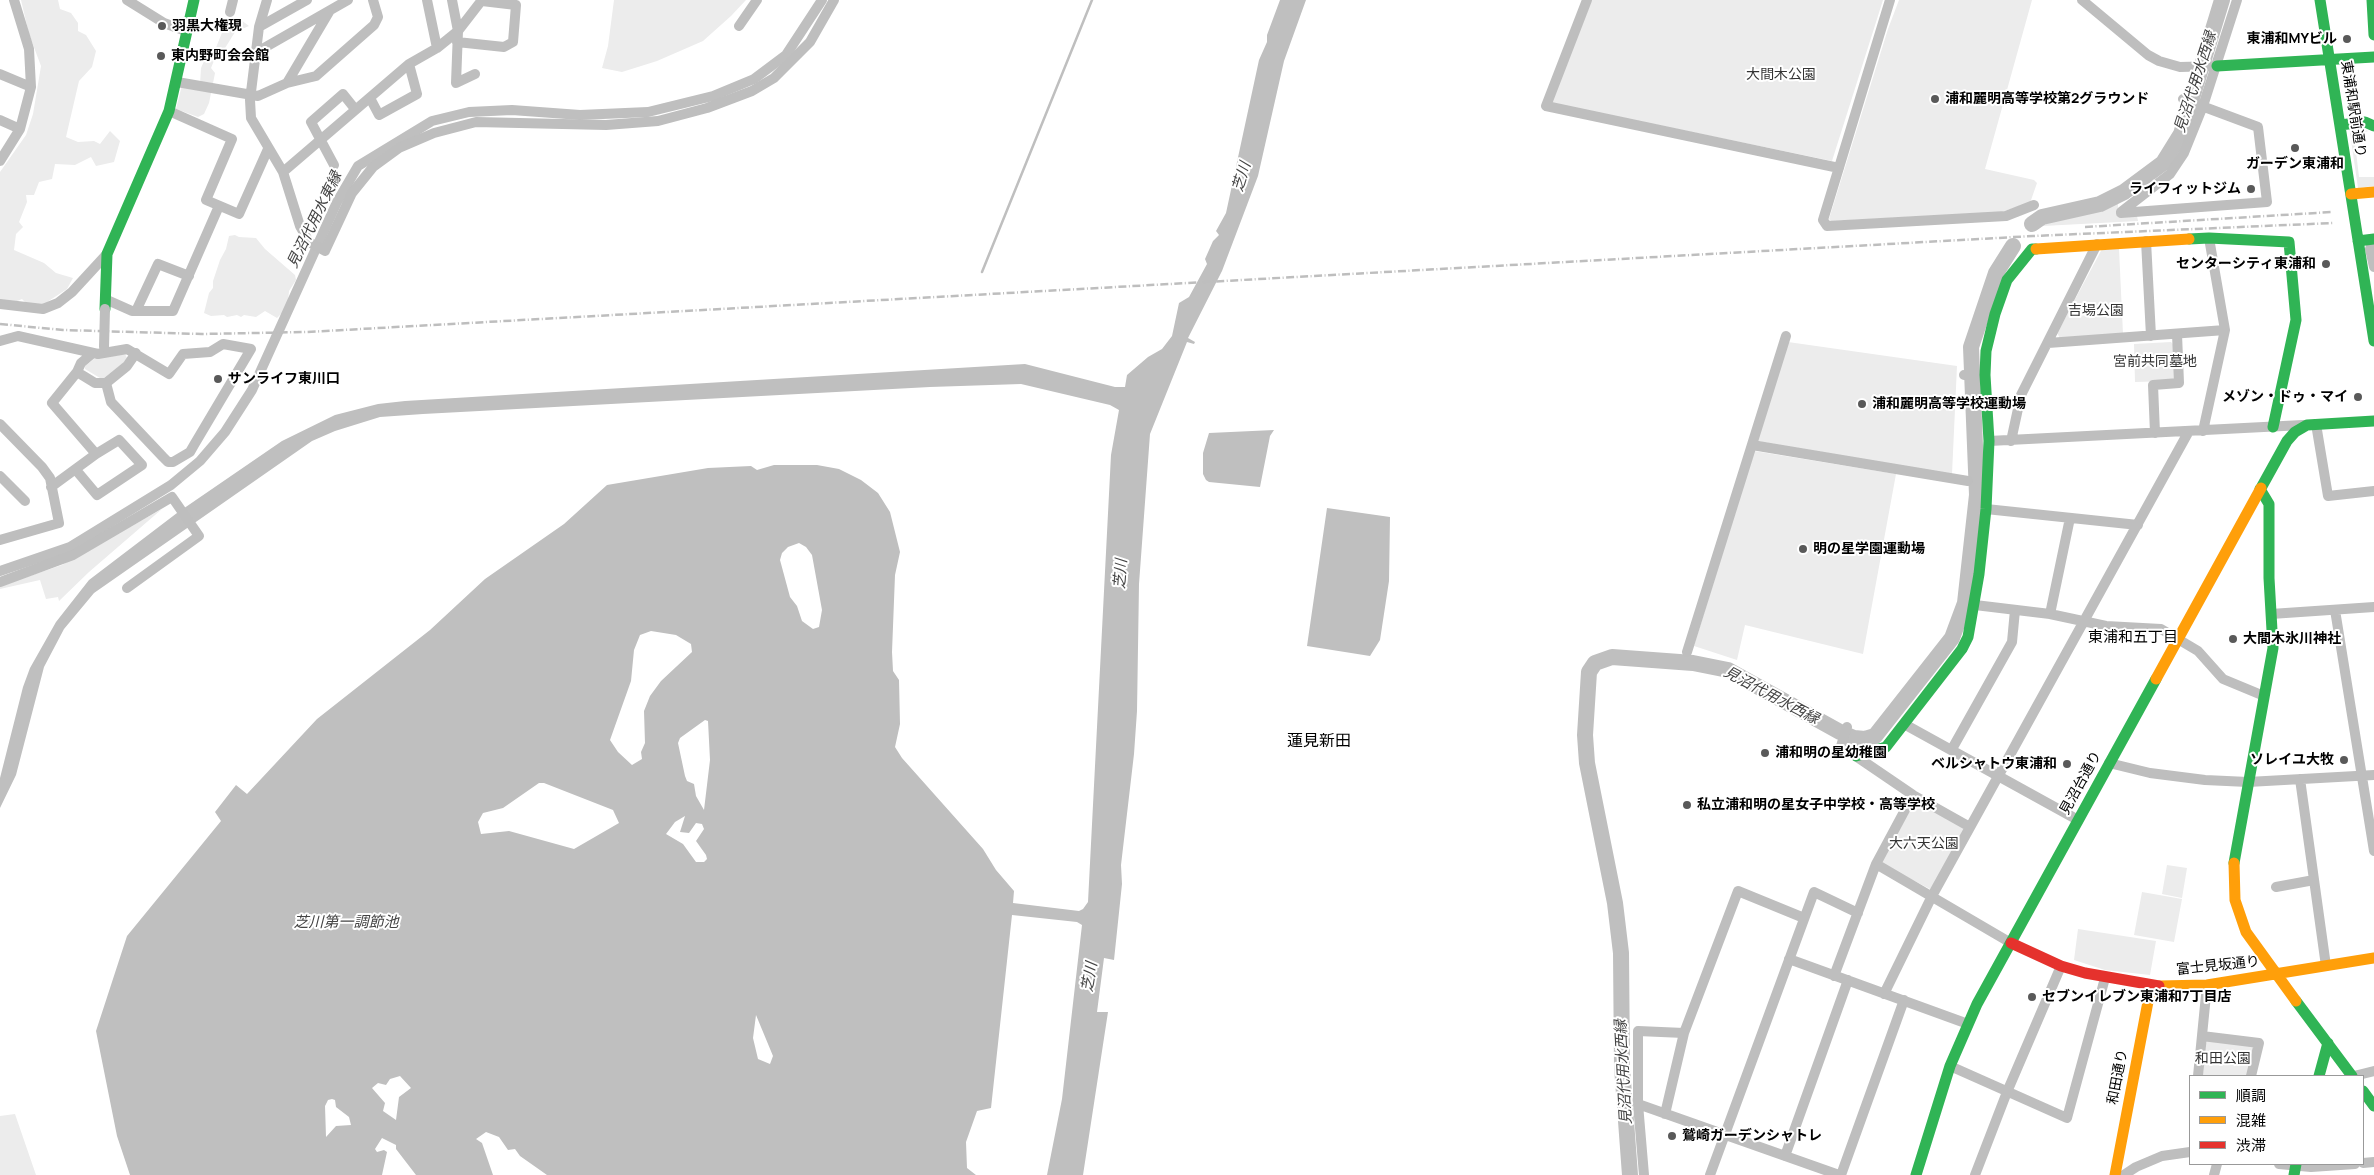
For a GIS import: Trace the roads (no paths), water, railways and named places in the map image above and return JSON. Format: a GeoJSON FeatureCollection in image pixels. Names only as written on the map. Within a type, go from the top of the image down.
{"type":"FeatureCollection","features":[{"type":"Feature","properties":{"kind":"street"},"geometry":{"type":"LineString","coordinates":[[0,161],[20,129],[31,87],[29,49],[14,0]]}},
{"type":"Feature","properties":{"kind":"street"},"geometry":{"type":"LineString","coordinates":[[127,0],[164,23],[186,31]]}},
{"type":"Feature","properties":{"kind":"street"},"geometry":{"type":"LineString","coordinates":[[0,304],[43,310],[58,304],[72,292],[107,254],[169,110],[177,82],[186,31],[194,0]]}},
{"type":"Feature","properties":{"kind":"street"},"geometry":{"type":"LineString","coordinates":[[230,12],[232,0]]}},
{"type":"Feature","properties":{"kind":"street"},"geometry":{"type":"LineString","coordinates":[[267,0],[259,27],[251,118],[283,172],[300,226],[311,245],[325,251],[352,193],[373,167],[399,148],[434,133],[476,122],[606,125],[658,121],[707,108],[752,91],[774,78],[810,42],[834,0]]}},
{"type":"Feature","properties":{"kind":"street"},"geometry":{"type":"LineString","coordinates":[[259,27],[307,0]]}},
{"type":"Feature","properties":{"kind":"street"},"geometry":{"type":"LineString","coordinates":[[256,52],[348,0]]}},
{"type":"Feature","properties":{"kind":"street"},"geometry":{"type":"LineString","coordinates":[[177,82],[258,96],[288,83],[316,76],[374,25],[378,18],[373,0]]}},
{"type":"Feature","properties":{"kind":"street"},"geometry":{"type":"LineString","coordinates":[[427,0],[437,48]]}},
{"type":"Feature","properties":{"kind":"street"},"geometry":{"type":"LineString","coordinates":[[452,0],[458,37],[456,83],[475,74]]}},
{"type":"Feature","properties":{"kind":"street"},"geometry":{"type":"LineString","coordinates":[[283,172],[354,109],[370,98],[409,64],[458,37],[482,0],[516,5],[514,42],[504,47],[458,37]]}},
{"type":"Feature","properties":{"kind":"street"},"geometry":{"type":"LineString","coordinates":[[739,26],[757,0]]}},
{"type":"Feature","properties":{"kind":"street"},"geometry":{"type":"LineString","coordinates":[[1587,0],[1546,106],[1839,168]]}},
{"type":"Feature","properties":{"kind":"street"},"geometry":{"type":"LineString","coordinates":[[1890,0],[1823,220],[1827,226],[2006,216],[2034,205]]}},
{"type":"Feature","properties":{"kind":"street"},"geometry":{"type":"LineString","coordinates":[[2082,0],[2148,55],[2169,65],[2216,66],[2374,58]]}},
{"type":"Feature","properties":{"kind":"street"},"geometry":{"type":"LineString","coordinates":[[2183,99],[2203,106],[2258,126],[2267,202],[2121,213],[2170,174],[2184,153],[2203,106],[2237,0]]}},
{"type":"Feature","properties":{"kind":"street","name":"東浦和駅前通り"},"geometry":{"type":"LineString","coordinates":[[2320,0],[2372,318],[2374,341]]}},
{"type":"Feature","properties":{"kind":"street"},"geometry":{"type":"LineString","coordinates":[[2373,7],[2374,35]]}},
{"type":"Feature","properties":{"kind":"street"},"geometry":{"type":"LineString","coordinates":[[288,83],[330,11]]}},
{"type":"Feature","properties":{"kind":"street"},"geometry":{"type":"LineString","coordinates":[[370,98],[378,115],[417,94],[409,64]]}},
{"type":"Feature","properties":{"kind":"street"},"geometry":{"type":"LineString","coordinates":[[0,74],[31,87]]}},
{"type":"Feature","properties":{"kind":"street"},"geometry":{"type":"LineString","coordinates":[[334,165],[311,122],[343,94],[354,109]]}},
{"type":"Feature","properties":{"kind":"street"},"geometry":{"type":"LineString","coordinates":[[169,110],[232,140],[206,200],[239,214],[268,149]]}},
{"type":"Feature","properties":{"kind":"street"},"geometry":{"type":"LineString","coordinates":[[0,120],[20,129]]}},
{"type":"Feature","properties":{"kind":"street"},"geometry":{"type":"LineString","coordinates":[[2340,125],[2365,122],[2374,126]]}},
{"type":"Feature","properties":{"kind":"street"},"geometry":{"type":"LineString","coordinates":[[2351,194],[2374,192]]}},
{"type":"Feature","properties":{"kind":"street"},"geometry":{"type":"LineString","coordinates":[[105,304],[136,311],[173,311],[219,206]]}},
{"type":"Feature","properties":{"kind":"street"},"geometry":{"type":"LineString","coordinates":[[2203,431],[2225,330],[2210,238]]}},
{"type":"Feature","properties":{"kind":"street"},"geometry":{"type":"LineString","coordinates":[[1856,756],[1886,747],[1962,649],[1968,637],[1975,605],[1986,509],[1989,441],[1985,375],[1986,351],[1990,332],[2007,280],[2032,248],[2210,238],[2289,242],[2296,320],[2273,427]]}},
{"type":"Feature","properties":{"kind":"street"},"geometry":{"type":"LineString","coordinates":[[2358,241],[2374,240],[2370,249],[2374,267]]}},
{"type":"Feature","properties":{"kind":"street"},"geometry":{"type":"LineString","coordinates":[[2146,241],[2151,336]]}},
{"type":"Feature","properties":{"kind":"street"},"geometry":{"type":"LineString","coordinates":[[2011,441],[2021,395],[2097,244]]}},
{"type":"Feature","properties":{"kind":"street"},"geometry":{"type":"LineString","coordinates":[[96,454],[52,403],[77,372],[81,364],[100,351],[105,304],[107,254]]}},
{"type":"Feature","properties":{"kind":"street"},"geometry":{"type":"LineString","coordinates":[[136,311],[158,264],[189,276]]}},
{"type":"Feature","properties":{"kind":"street"},"geometry":{"type":"LineString","coordinates":[[2048,343],[2225,330]]}},
{"type":"Feature","properties":{"kind":"street"},"geometry":{"type":"LineString","coordinates":[[2155,433],[2153,385],[2179,383],[2176,334]]}},
{"type":"Feature","properties":{"kind":"street"},"geometry":{"type":"LineString","coordinates":[[0,341],[18,336],[100,351],[127,349],[169,374],[183,354],[210,352],[223,344],[251,349],[190,452],[173,462],[168,462],[111,402],[106,383]]}},
{"type":"Feature","properties":{"kind":"street"},"geometry":{"type":"LineString","coordinates":[[1687,652],[1786,336]]}},
{"type":"Feature","properties":{"kind":"street"},"geometry":{"type":"LineString","coordinates":[[77,372],[95,383],[106,383],[127,366],[136,353]]}},
{"type":"Feature","properties":{"kind":"street"},"geometry":{"type":"LineString","coordinates":[[1964,375],[1985,375]]}},
{"type":"Feature","properties":{"kind":"street"},"geometry":{"type":"LineString","coordinates":[[1989,441],[2374,421]]}},
{"type":"Feature","properties":{"kind":"street"},"geometry":{"type":"LineString","coordinates":[[0,424],[42,467],[50,478],[59,523],[0,540]]}},
{"type":"Feature","properties":{"kind":"street"},"geometry":{"type":"LineString","coordinates":[[2312,425],[2328,496],[2374,491]]}},
{"type":"Feature","properties":{"kind":"street","name":"見沼台通り"},"geometry":{"type":"LineString","coordinates":[[1916,1175],[1950,1066],[1968,1024],[2109,763],[2287,441],[2295,432],[2312,425]]}},
{"type":"Feature","properties":{"kind":"street"},"geometry":{"type":"LineString","coordinates":[[1884,994],[1932,896],[2189,431]]}},
{"type":"Feature","properties":{"kind":"street"},"geometry":{"type":"LineString","coordinates":[[51,487],[96,454],[119,440],[142,465],[97,495],[76,470]]}},
{"type":"Feature","properties":{"kind":"street"},"geometry":{"type":"LineString","coordinates":[[1752,445],[1968,481]]}},
{"type":"Feature","properties":{"kind":"street"},"geometry":{"type":"LineString","coordinates":[[0,476],[25,501]]}},
{"type":"Feature","properties":{"kind":"street"},"geometry":{"type":"LineString","coordinates":[[2260,489],[2269,504],[2271,614],[2274,648],[2234,863],[2235,900],[2246,932],[2352,1075]]}},
{"type":"Feature","properties":{"kind":"street"},"geometry":{"type":"LineString","coordinates":[[0,582],[73,555],[172,497],[199,536],[127,588]]}},
{"type":"Feature","properties":{"kind":"street"},"geometry":{"type":"LineString","coordinates":[[1986,509],[2138,525]]}},
{"type":"Feature","properties":{"kind":"street"},"geometry":{"type":"LineString","coordinates":[[2050,614],[2070,518]]}},
{"type":"Feature","properties":{"kind":"street"},"geometry":{"type":"LineString","coordinates":[[1975,605],[2050,614],[2106,626],[2161,629],[2198,651],[2223,679],[2237,687],[2264,696]]}},
{"type":"Feature","properties":{"kind":"street"},"geometry":{"type":"LineString","coordinates":[[2271,614],[2374,607]]}},
{"type":"Feature","properties":{"kind":"street"},"geometry":{"type":"LineString","coordinates":[[1952,750],[2012,642],[2015,610]]}},
{"type":"Feature","properties":{"kind":"street"},"geometry":{"type":"LineString","coordinates":[[2335,610],[2374,851]]}},
{"type":"Feature","properties":{"kind":"street"},"geometry":{"type":"LineString","coordinates":[[1904,724],[2078,820]]}},
{"type":"Feature","properties":{"kind":"street"},"geometry":{"type":"LineString","coordinates":[[1847,727],[1841,746],[1913,795],[1970,827]]}},
{"type":"Feature","properties":{"kind":"street"},"geometry":{"type":"LineString","coordinates":[[2109,763],[2150,773],[2196,779],[2248,782],[2374,775]]}},
{"type":"Feature","properties":{"kind":"street"},"geometry":{"type":"LineString","coordinates":[[2300,779],[2326,966]]}},
{"type":"Feature","properties":{"kind":"street"},"geometry":{"type":"LineString","coordinates":[[1834,976],[1876,864],[1913,795]]}},
{"type":"Feature","properties":{"kind":"street"},"geometry":{"type":"LineString","coordinates":[[1876,864],[2011,943]]}},
{"type":"Feature","properties":{"kind":"street"},"geometry":{"type":"LineString","coordinates":[[2276,887],[2314,880]]}},
{"type":"Feature","properties":{"kind":"street"},"geometry":{"type":"LineString","coordinates":[[1665,1114],[1684,1034],[1738,891],[1804,918]]}},
{"type":"Feature","properties":{"kind":"street"},"geometry":{"type":"LineString","coordinates":[[1710,1175],[1814,892],[1858,913]]}},
{"type":"Feature","properties":{"kind":"street","name":"富士見坂通り"},"geometry":{"type":"LineString","coordinates":[[2011,943],[2061,966],[2105,978],[2151,986],[2207,985],[2374,958]]}},
{"type":"Feature","properties":{"kind":"street"},"geometry":{"type":"LineString","coordinates":[[1789,959],[1968,1024]]}},
{"type":"Feature","properties":{"kind":"street"},"geometry":{"type":"LineString","coordinates":[[1975,1175],[2006,1092],[2061,966]]}},
{"type":"Feature","properties":{"kind":"street"},"geometry":{"type":"LineString","coordinates":[[1950,1066],[2067,1118],[2105,978]]}},
{"type":"Feature","properties":{"kind":"street"},"geometry":{"type":"LineString","coordinates":[[1785,1156],[1848,980]]}},
{"type":"Feature","properties":{"kind":"street"},"geometry":{"type":"LineString","coordinates":[[2198,1075],[2207,985]]}},
{"type":"Feature","properties":{"kind":"street","name":"和田通り"},"geometry":{"type":"LineString","coordinates":[[2115,1175],[2151,986]]}},
{"type":"Feature","properties":{"kind":"street"},"geometry":{"type":"LineString","coordinates":[[1638,1104],[1840,1175],[1904,1000]]}},
{"type":"Feature","properties":{"kind":"street"},"geometry":{"type":"LineString","coordinates":[[1644,1175],[1638,1104],[1638,1031],[1684,1034]]}},
{"type":"Feature","properties":{"kind":"street"},"geometry":{"type":"LineString","coordinates":[[2202,1036],[2259,1043],[2251,1075]]}},
{"type":"Feature","properties":{"kind":"street"},"geometry":{"type":"LineString","coordinates":[[2319,1075],[2328,1043]]}},
{"type":"Feature","properties":{"kind":"street"},"geometry":{"type":"LineString","coordinates":[[2356,1075],[2374,1070]]}},
{"type":"Feature","properties":{"kind":"street"},"geometry":{"type":"LineString","coordinates":[[2364,1092],[2374,1106]]}},
{"type":"Feature","properties":{"kind":"street"},"geometry":{"type":"LineString","coordinates":[[2124,1175],[2136,1167],[2162,1156],[2189,1152]]}},
{"type":"Feature","properties":{"kind":"street"},"geometry":{"type":"LineString","coordinates":[[2295,1168],[2340,1165]]}},
{"type":"Feature","properties":{"kind":"water","name":"芝川第一調節池"},"geometry":{"type":"Polygon","coordinates":[[[1280,0],[1306,0],[1284,61],[1258,176],[1222,271],[1188,338],[1195,342],[1194,344],[1187,342],[1150,434],[1139,584],[1137,711],[1134,754],[1121,865],[1122,884],[1114,960],[1104,958],[1097,1012],[1108,1012],[1083,1175],[1047,1175],[1062,1099],[1082,925],[1077,922],[1012,915],[991,1108],[977,1111],[966,1142],[967,1168],[976,1175],[547,1175],[520,1156],[515,1149],[508,1150],[499,1137],[486,1132],[476,1139],[482,1143],[493,1175],[416,1175],[396,1149],[396,1145],[382,1138],[375,1149],[377,1152],[384,1150],[387,1152],[382,1175],[130,1175],[117,1136],[96,1031],[127,936],[221,821],[215,812],[236,785],[247,794],[317,719],[430,630],[485,579],[564,524],[607,485],[708,468],[751,466],[757,470],[774,465],[817,465],[839,469],[861,480],[878,493],[890,512],[900,552],[895,575],[892,652],[893,671],[899,680],[900,724],[895,747],[902,758],[983,849],[996,870],[1014,891],[1013,903],[1079,911],[1083,909],[1088,902],[1111,455],[1119,410],[1110,405],[1021,384],[930,387],[423,414],[380,417],[335,431],[312,441],[94,593],[64,629],[44,667],[16,775],[0,808],[0,778],[23,687],[30,668],[56,622],[89,580],[177,513],[282,441],[335,415],[378,404],[405,401],[1025,364],[1115,387],[1125,387],[1127,375],[1148,357],[1162,349],[1172,336],[1179,303],[1189,297],[1207,264],[1205,259],[1213,241],[1219,235],[1216,231],[1226,213],[1259,60],[1267,42],[1267,35],[1280,0]],[[799,543],[788,547],[782,553],[780,560],[790,597],[797,606],[802,621],[813,629],[819,627],[822,610],[812,555],[806,547],[799,543]],[[651,631],[640,635],[634,650],[631,681],[610,740],[618,752],[632,765],[642,759],[641,752],[645,743],[644,711],[650,696],[661,681],[692,652],[691,644],[676,635],[651,631]],[[705,720],[680,738],[678,743],[685,776],[687,781],[694,784],[696,796],[704,810],[710,760],[708,721],[705,720]],[[539,783],[503,808],[483,813],[478,822],[481,834],[509,831],[574,849],[619,823],[613,810],[544,783],[539,783]],[[685,816],[675,822],[666,834],[683,844],[696,862],[704,862],[707,859],[696,841],[704,829],[702,824],[696,823],[689,833],[680,832],[685,816]],[[756,1015],[753,1038],[758,1059],[770,1064],[773,1056],[756,1015]],[[400,1076],[390,1079],[386,1085],[378,1083],[372,1088],[385,1103],[383,1111],[396,1120],[399,1097],[411,1088],[400,1076]],[[328,1100],[325,1106],[326,1137],[336,1126],[351,1125],[349,1117],[336,1107],[335,1100],[328,1100]]]}},
{"type":"Feature","properties":{"kind":"water"},"geometry":{"type":"Polygon","coordinates":[[[1274,430],[1270,436],[1260,487],[1209,482],[1206,480],[1203,474],[1203,453],[1209,433],[1274,430]]]}},
{"type":"Feature","properties":{"kind":"water"},"geometry":{"type":"Polygon","coordinates":[[[1327,508],[1390,517],[1389,581],[1380,640],[1370,656],[1307,646],[1327,508]]]}},
{"type":"Feature","properties":{"kind":"waterway","name":"見沼代用水東縁"},"geometry":{"type":"LineString","coordinates":[[0,571],[70,547],[171,485],[200,461],[225,432],[252,390],[337,202],[358,166],[432,121],[469,112],[512,110],[580,115],[648,112],[713,96],[754,79],[786,55],[822,0]]}},
{"type":"Feature","properties":{"kind":"waterway"},"geometry":{"type":"LineString","coordinates":[[982,272],[1092,0]]}},
{"type":"Feature","properties":{"kind":"waterway","name":"見沼代用水西縁"},"geometry":{"type":"LineString","coordinates":[[2032,224],[2042,217],[2100,204],[2124,192],[2163,163],[2181,134],[2222,0]]}},
{"type":"Feature","properties":{"kind":"waterway","name":"見沼代用水西縁"},"geometry":{"type":"LineString","coordinates":[[1630,1175],[1622,1067],[1621,953],[1615,903],[1587,763],[1585,735],[1589,672],[1595,663],[1612,657],[1693,663],[1728,670],[1840,732],[1854,738],[1865,739],[1875,736],[1952,638],[1965,603],[1977,495],[1971,347],[1996,273],[2013,246]]}},
{"type":"Feature","properties":{"kind":"railway"},"geometry":{"type":"LineString","coordinates":[[2085,227],[2332,212]]}},
{"type":"Feature","properties":{"kind":"railway"},"geometry":{"type":"LineString","coordinates":[[0,324],[63,330],[202,334],[307,332],[2033,236],[2333,223]]}},
{"type":"Feature","properties":{"kind":"place","name":"羽黒大権現"},"geometry":{"type":"Point","coordinates":[162,26]}},
{"type":"Feature","properties":{"kind":"place","name":"東浦和MYビル"},"geometry":{"type":"Point","coordinates":[2347,39]}},
{"type":"Feature","properties":{"kind":"place","name":"東内野町会会館"},"geometry":{"type":"Point","coordinates":[161,56]}},
{"type":"Feature","properties":{"kind":"place","name":"浦和麗明高等学校第2グラウンド"},"geometry":{"type":"Point","coordinates":[1935,99]}},
{"type":"Feature","properties":{"kind":"place","name":"ガーデン東浦和"},"geometry":{"type":"Point","coordinates":[2295,148]}},
{"type":"Feature","properties":{"kind":"place","name":"ライフィットジム"},"geometry":{"type":"Point","coordinates":[2251,189]}},
{"type":"Feature","properties":{"kind":"place","name":"センターシティ東浦和"},"geometry":{"type":"Point","coordinates":[2326,264]}},
{"type":"Feature","properties":{"kind":"place","name":"サンライフ東川口"},"geometry":{"type":"Point","coordinates":[218,379]}},
{"type":"Feature","properties":{"kind":"place","name":"メゾン・ドゥ・マイ"},"geometry":{"type":"Point","coordinates":[2358,397]}},
{"type":"Feature","properties":{"kind":"place","name":"浦和麗明高等学校運動場"},"geometry":{"type":"Point","coordinates":[1862,404]}},
{"type":"Feature","properties":{"kind":"place","name":"明の星学園運動場"},"geometry":{"type":"Point","coordinates":[1803,549]}},
{"type":"Feature","properties":{"kind":"place","name":"大間木氷川神社"},"geometry":{"type":"Point","coordinates":[2233,639]}},
{"type":"Feature","properties":{"kind":"place","name":"浦和明の星幼稚園"},"geometry":{"type":"Point","coordinates":[1765,753]}},
{"type":"Feature","properties":{"kind":"place","name":"ソレイユ大牧"},"geometry":{"type":"Point","coordinates":[2344,760]}},
{"type":"Feature","properties":{"kind":"place","name":"ベルシャトウ東浦和"},"geometry":{"type":"Point","coordinates":[2067,764]}},
{"type":"Feature","properties":{"kind":"place","name":"私立浦和明の星女子中学校・高等学校"},"geometry":{"type":"Point","coordinates":[1687,805]}},
{"type":"Feature","properties":{"kind":"place","name":"セブンイレブン東浦和7丁目店"},"geometry":{"type":"Point","coordinates":[2032,997]}},
{"type":"Feature","properties":{"kind":"place","name":"鷲崎ガーデンシャトレ"},"geometry":{"type":"Point","coordinates":[1672,1136]}},
{"type":"Feature","properties":{"kind":"district","name":"東浦和五丁目"},"geometry":{"type":"Point","coordinates":[2133,638]}},
{"type":"Feature","properties":{"kind":"district","name":"蓮見新田"},"geometry":{"type":"Point","coordinates":[1319,742]}},
{"type":"Feature","properties":{"kind":"park label","name":"大間木公園"},"geometry":{"type":"Point","coordinates":[1781,75]}},
{"type":"Feature","properties":{"kind":"park label","name":"吉場公園"},"geometry":{"type":"Point","coordinates":[2096,311]}},
{"type":"Feature","properties":{"kind":"park label","name":"宮前共同墓地"},"geometry":{"type":"Point","coordinates":[2155,362]}},
{"type":"Feature","properties":{"kind":"park label","name":"大六天公園"},"geometry":{"type":"Point","coordinates":[1924,844]}},
{"type":"Feature","properties":{"kind":"park label","name":"和田公園"},"geometry":{"type":"Point","coordinates":[2223,1059]}},
{"type":"Feature","properties":{"kind":"water label","name":"芝川"},"geometry":{"type":"Point","coordinates":[1242,177]}},
{"type":"Feature","properties":{"kind":"water label","name":"芝川"},"geometry":{"type":"Point","coordinates":[1121,574]}},
{"type":"Feature","properties":{"kind":"water label","name":"芝川"},"geometry":{"type":"Point","coordinates":[1090,977]}}]}
